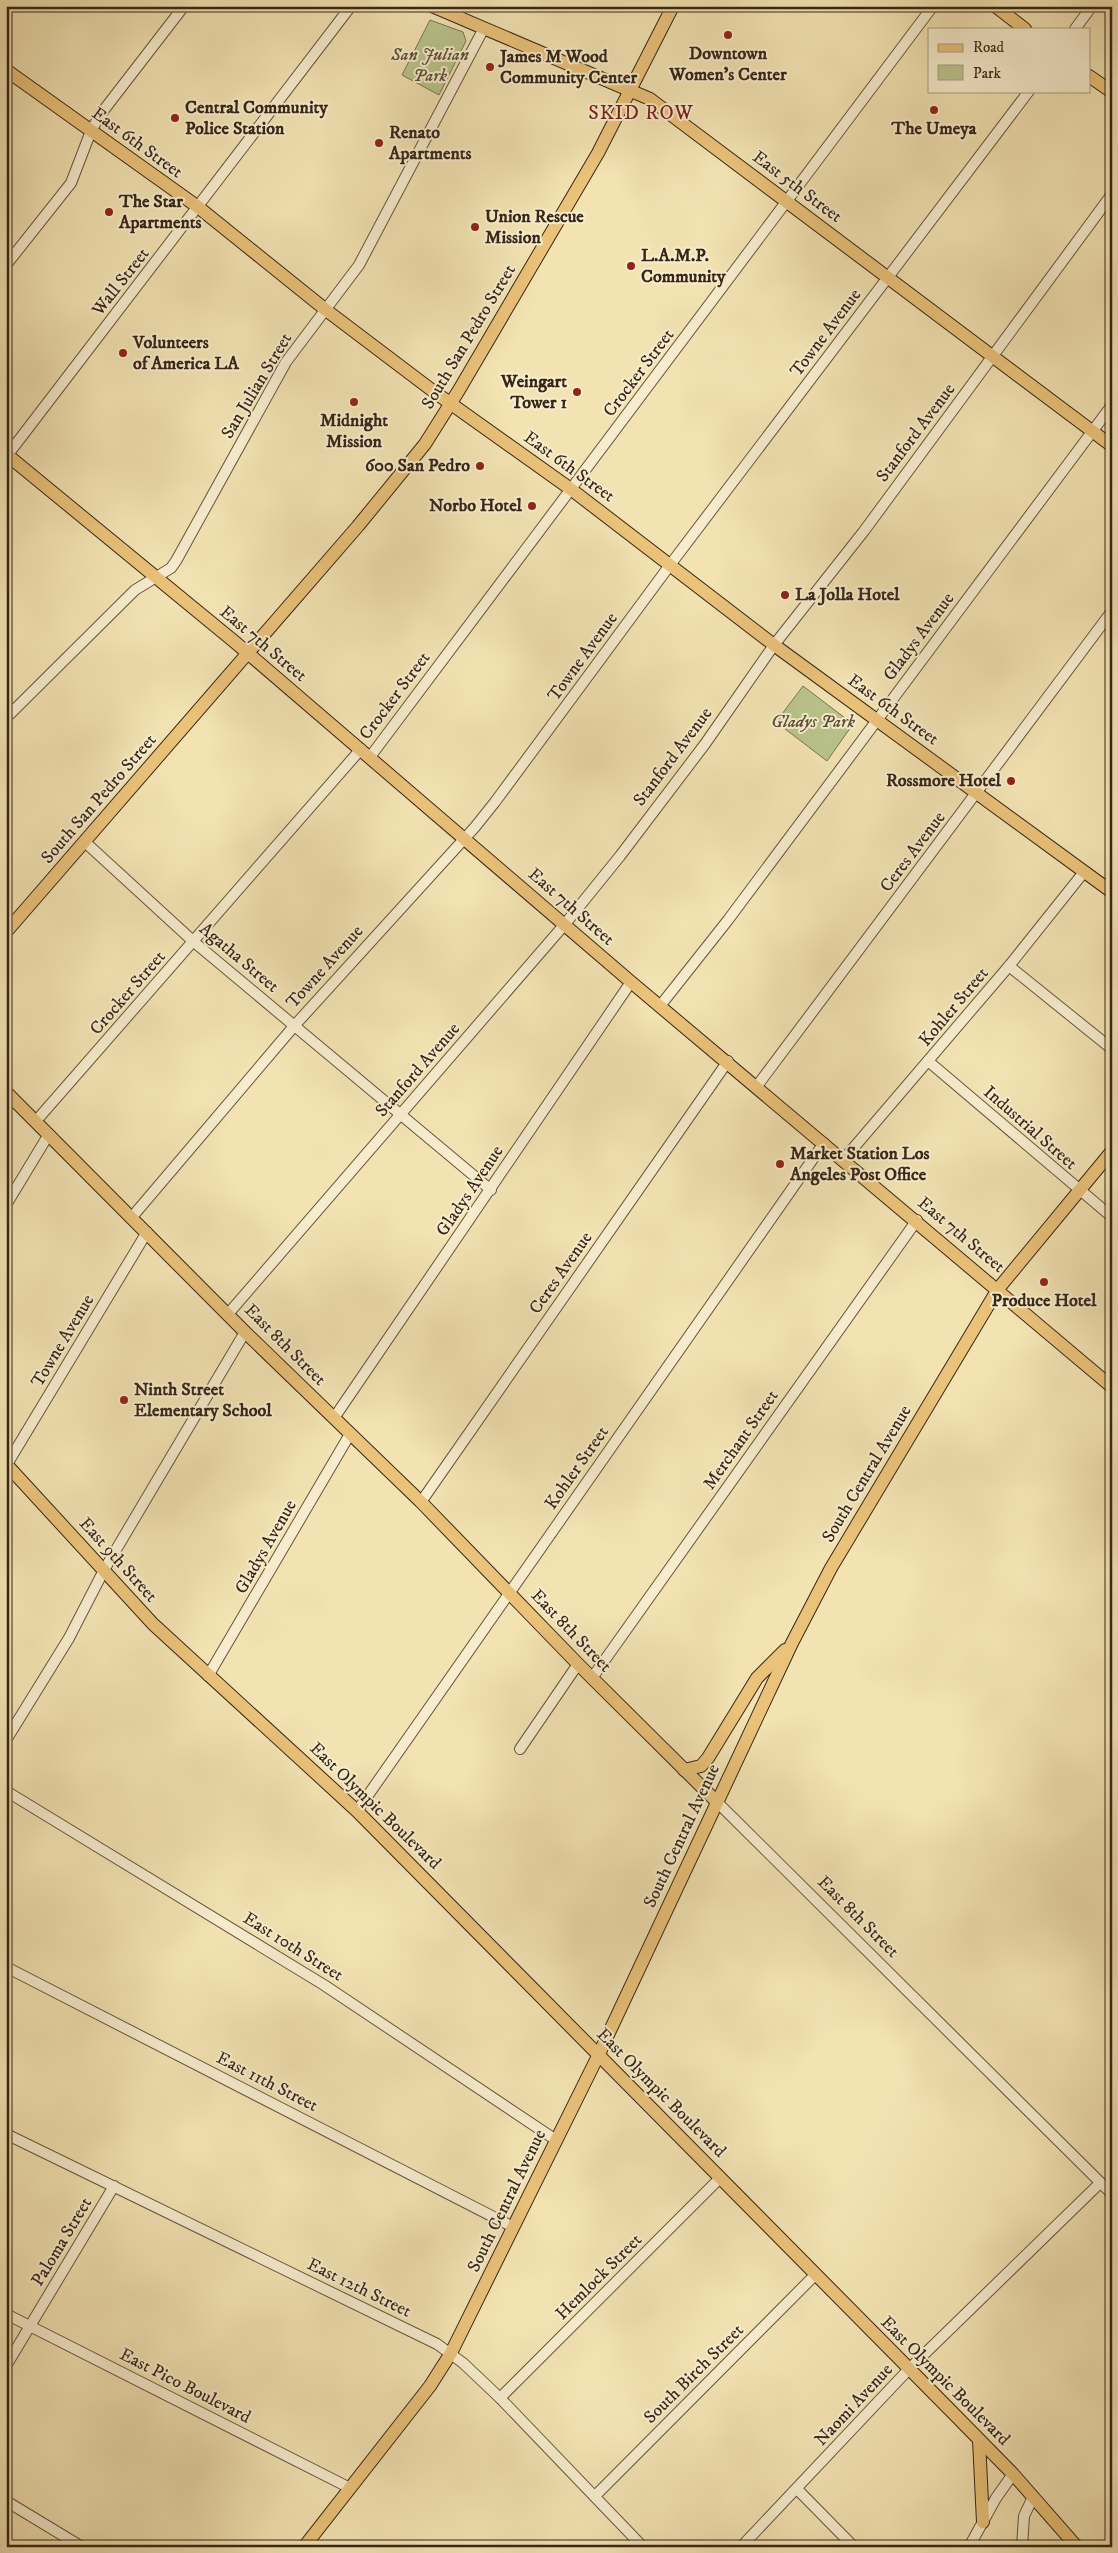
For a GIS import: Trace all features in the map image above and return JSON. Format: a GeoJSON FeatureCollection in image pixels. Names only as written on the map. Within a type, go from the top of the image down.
{"type":"FeatureCollection","features":[{"type":"Feature","properties":{"kind":"main road","name":"East 5th Street"},"geometry":{"type":"LineString","coordinates":[[432,6],[632,90],[660,106],[1112,446]]}},
{"type":"Feature","properties":{"kind":"main road","name":"South San Pedro Street"},"geometry":{"type":"LineString","coordinates":[[6,932],[86,843],[218,686],[248,654],[405,470],[451,404],[594,162],[673,6]]}},
{"type":"Feature","properties":{"kind":"main road"},"geometry":{"type":"LineString","coordinates":[[995,6],[1024,28]]}},
{"type":"Feature","properties":{"kind":"main road","name":"East 6th Street"},"geometry":{"type":"LineString","coordinates":[[6,70],[198,207],[326,310],[451,404],[572,490],[774,645],[1112,892]]}},
{"type":"Feature","properties":{"kind":"main road"},"geometry":{"type":"LineString","coordinates":[[1090,77],[1112,92]]}},
{"type":"Feature","properties":{"kind":"main road","name":"East 7th Street"},"geometry":{"type":"LineString","coordinates":[[7,456],[366,753],[631,982],[917,1220],[1112,1387]]}},
{"type":"Feature","properties":{"kind":"main road","name":"East 8th Street"},"geometry":{"type":"LineString","coordinates":[[6,1092],[50,1134],[245,1332],[421,1502],[578,1664],[716,1802]]}},
{"type":"Feature","properties":{"kind":"main road","name":"South Central Avenue"},"geometry":{"type":"LineString","coordinates":[[304,2547],[430,2386],[451,2353],[599,2054],[792,1643],[832,1568],[998,1289],[1112,1151]]}},
{"type":"Feature","properties":{"kind":"main road","name":"East 9th Street"},"geometry":{"type":"LineString","coordinates":[[6,1465],[153,1624],[208,1676]]}},
{"type":"Feature","properties":{"kind":"main road"},"geometry":{"type":"LineString","coordinates":[[684,1770],[701,1766],[708,1758],[757,1678],[792,1643]]}},
{"type":"Feature","properties":{"kind":"main road","name":"East Olympic Boulevard"},"geometry":{"type":"LineString","coordinates":[[208,1676],[357,1811],[1013,2474],[1077,2547]]}},
{"type":"Feature","properties":{"kind":"main road"},"geometry":{"type":"LineString","coordinates":[[979,2440],[982,2522]]}},
{"type":"Feature","properties":{"kind":"street"},"geometry":{"type":"LineString","coordinates":[[6,265],[71,183],[91,132],[100,115],[184,6]]}},
{"type":"Feature","properties":{"kind":"street","name":"Wall Street"},"geometry":{"type":"LineString","coordinates":[[7,456],[351,6]]}},
{"type":"Feature","properties":{"kind":"street","name":"Crocker Street"},"geometry":{"type":"LineString","coordinates":[[36,1121],[194,942],[366,753],[572,490],[932,6]]}},
{"type":"Feature","properties":{"kind":"street"},"geometry":{"type":"LineString","coordinates":[[1076,28],[1092,6]]}},
{"type":"Feature","properties":{"kind":"street","name":"San Julian Street"},"geometry":{"type":"LineString","coordinates":[[6,718],[135,590],[176,561],[286,362],[359,265],[484,28]]}},
{"type":"Feature","properties":{"kind":"street","name":"Towne Avenue"},"geometry":{"type":"LineString","coordinates":[[132,1217],[295,1025],[464,839],[544,737],[670,565],[1028,92]]}},
{"type":"Feature","properties":{"kind":"street","name":"Stanford Avenue"},"geometry":{"type":"LineString","coordinates":[[228,1314],[565,924],[620,856],[705,744],[774,645],[846,555],[1112,194]]}},
{"type":"Feature","properties":{"kind":"street","name":"Gladys Avenue"},"geometry":{"type":"LineString","coordinates":[[660,1006],[877,720],[1112,405]]}},
{"type":"Feature","properties":{"kind":"street","name":"Ceres Avenue"},"geometry":{"type":"LineString","coordinates":[[757,1086],[1112,612]]}},
{"type":"Feature","properties":{"kind":"street","name":"Agatha Street"},"geometry":{"type":"LineString","coordinates":[[86,843],[194,942],[491,1190]]}},
{"type":"Feature","properties":{"kind":"street","name":"Kohler Street"},"geometry":{"type":"LineString","coordinates":[[844,1159],[1009,966],[1084,872]]}},
{"type":"Feature","properties":{"kind":"street"},"geometry":{"type":"LineString","coordinates":[[1009,966],[1112,1049]]}},
{"type":"Feature","properties":{"kind":"street","name":"Gladys Avenue"},"geometry":{"type":"LineString","coordinates":[[334,1418],[631,982]]}},
{"type":"Feature","properties":{"kind":"street","name":"Ceres Avenue"},"geometry":{"type":"LineString","coordinates":[[421,1502],[728,1061]]}},
{"type":"Feature","properties":{"kind":"street","name":"Industrial Street"},"geometry":{"type":"LineString","coordinates":[[928,1061],[1080,1192],[1112,1217]]}},
{"type":"Feature","properties":{"kind":"street"},"geometry":{"type":"LineString","coordinates":[[6,1205],[50,1134]]}},
{"type":"Feature","properties":{"kind":"street","name":"Kohler Street"},"geometry":{"type":"LineString","coordinates":[[357,1811],[824,1143]]}},
{"type":"Feature","properties":{"kind":"street","name":"Merchant Street"},"geometry":{"type":"LineString","coordinates":[[592,1678],[917,1220]]}},
{"type":"Feature","properties":{"kind":"street","name":"Towne Avenue"},"geometry":{"type":"LineString","coordinates":[[6,1465],[147,1232]]}},
{"type":"Feature","properties":{"kind":"street"},"geometry":{"type":"LineString","coordinates":[[6,1740],[69,1638],[104,1570],[245,1332]]}},
{"type":"Feature","properties":{"kind":"street","name":"Gladys Avenue"},"geometry":{"type":"LineString","coordinates":[[208,1676],[350,1434]]}},
{"type":"Feature","properties":{"kind":"street"},"geometry":{"type":"LineString","coordinates":[[520,1750],[578,1664]]}},
{"type":"Feature","properties":{"kind":"street","name":"East 10th Street"},"geometry":{"type":"LineString","coordinates":[[6,1791],[324,1985],[556,2140]]}},
{"type":"Feature","properties":{"kind":"street","name":"East 8th Street"},"geometry":{"type":"LineString","coordinates":[[716,1802],[1112,2194]]}},
{"type":"Feature","properties":{"kind":"street","name":"East 11th Street"},"geometry":{"type":"LineString","coordinates":[[6,1967],[513,2227]]}},
{"type":"Feature","properties":{"kind":"street","name":"East 12th Street"},"geometry":{"type":"LineString","coordinates":[[6,2134],[435,2343],[451,2353],[500,2398],[643,2547]]}},
{"type":"Feature","properties":{"kind":"street","name":"Hemlock Street"},"geometry":{"type":"LineString","coordinates":[[500,2398],[720,2178]]}},
{"type":"Feature","properties":{"kind":"street","name":"Naomi Avenue"},"geometry":{"type":"LineString","coordinates":[[741,2547],[909,2369],[1100,2183]]}},
{"type":"Feature","properties":{"kind":"street","name":"Paloma Street"},"geometry":{"type":"LineString","coordinates":[[6,2366],[114,2186]]}},
{"type":"Feature","properties":{"kind":"street","name":"South Birch Street"},"geometry":{"type":"LineString","coordinates":[[595,2496],[816,2274]]}},
{"type":"Feature","properties":{"kind":"street","name":"East Pico Boulevard"},"geometry":{"type":"LineString","coordinates":[[6,2314],[350,2488]]}},
{"type":"Feature","properties":{"kind":"street"},"geometry":{"type":"LineString","coordinates":[[969,2547],[982,2522],[1013,2474]]}},
{"type":"Feature","properties":{"kind":"street"},"geometry":{"type":"LineString","coordinates":[[797,2489],[854,2547]]}},
{"type":"Feature","properties":{"kind":"street"},"geometry":{"type":"LineString","coordinates":[[1022,2547],[1024,2516],[1034,2497]]}},
{"type":"Feature","properties":{"kind":"street"},"geometry":{"type":"LineString","coordinates":[[6,2502],[82,2547]]}},
{"type":"Feature","properties":{"kind":"street"},"geometry":{"type":"LineString","coordinates":[[1108,2547],[1112,2541]]}},
{"type":"Feature","properties":{"kind":"green space","name":"San Julian Park"},"geometry":{"type":"Polygon","coordinates":[[[430,20],[463,32],[466,41],[439,95],[402,75],[430,20]]]}},
{"type":"Feature","properties":{"kind":"green space","name":"Gladys Park"},"geometry":{"type":"Polygon","coordinates":[[[803,686],[853,724],[827,761],[776,722],[803,686]]]}},
{"type":"Feature","properties":{"kind":"place","name":"Downtown Women's Center"},"geometry":{"type":"Point","coordinates":[728,35]}},
{"type":"Feature","properties":{"kind":"place","name":"James M Wood Community Center"},"geometry":{"type":"Point","coordinates":[490,67]}},
{"type":"Feature","properties":{"kind":"place","name":"The Umeya"},"geometry":{"type":"Point","coordinates":[934,110]}},
{"type":"Feature","properties":{"kind":"place","name":"Central Community Police Station"},"geometry":{"type":"Point","coordinates":[175,118]}},
{"type":"Feature","properties":{"kind":"place","name":"Renato Apartments"},"geometry":{"type":"Point","coordinates":[379,143]}},
{"type":"Feature","properties":{"kind":"place","name":"The Star Apartments"},"geometry":{"type":"Point","coordinates":[109,212]}},
{"type":"Feature","properties":{"kind":"place","name":"Union Rescue Mission"},"geometry":{"type":"Point","coordinates":[475,227]}},
{"type":"Feature","properties":{"kind":"place","name":"L.A.M.P. Community"},"geometry":{"type":"Point","coordinates":[631,266]}},
{"type":"Feature","properties":{"kind":"place","name":"Volunteers of America LA"},"geometry":{"type":"Point","coordinates":[123,353]}},
{"type":"Feature","properties":{"kind":"place","name":"Weingart Tower 1"},"geometry":{"type":"Point","coordinates":[577,392]}},
{"type":"Feature","properties":{"kind":"place","name":"Midnight Mission"},"geometry":{"type":"Point","coordinates":[354,402]}},
{"type":"Feature","properties":{"kind":"place","name":"600 San Pedro"},"geometry":{"type":"Point","coordinates":[480,466]}},
{"type":"Feature","properties":{"kind":"place","name":"Norbo Hotel"},"geometry":{"type":"Point","coordinates":[532,506]}},
{"type":"Feature","properties":{"kind":"place","name":"La Jolla Hotel"},"geometry":{"type":"Point","coordinates":[785,595]}},
{"type":"Feature","properties":{"kind":"place","name":"Rossmore Hotel"},"geometry":{"type":"Point","coordinates":[1011,781]}},
{"type":"Feature","properties":{"kind":"place","name":"Market Station Los Angeles Post Office"},"geometry":{"type":"Point","coordinates":[780,1164]}},
{"type":"Feature","properties":{"kind":"place","name":"Produce Hotel"},"geometry":{"type":"Point","coordinates":[1044,1282]}},
{"type":"Feature","properties":{"kind":"place","name":"Ninth Street Elementary School"},"geometry":{"type":"Point","coordinates":[124,1400]}},
{"type":"Feature","properties":{"kind":"district","name":"SKID ROW"},"geometry":{"type":"Point","coordinates":[641,113]}}]}
